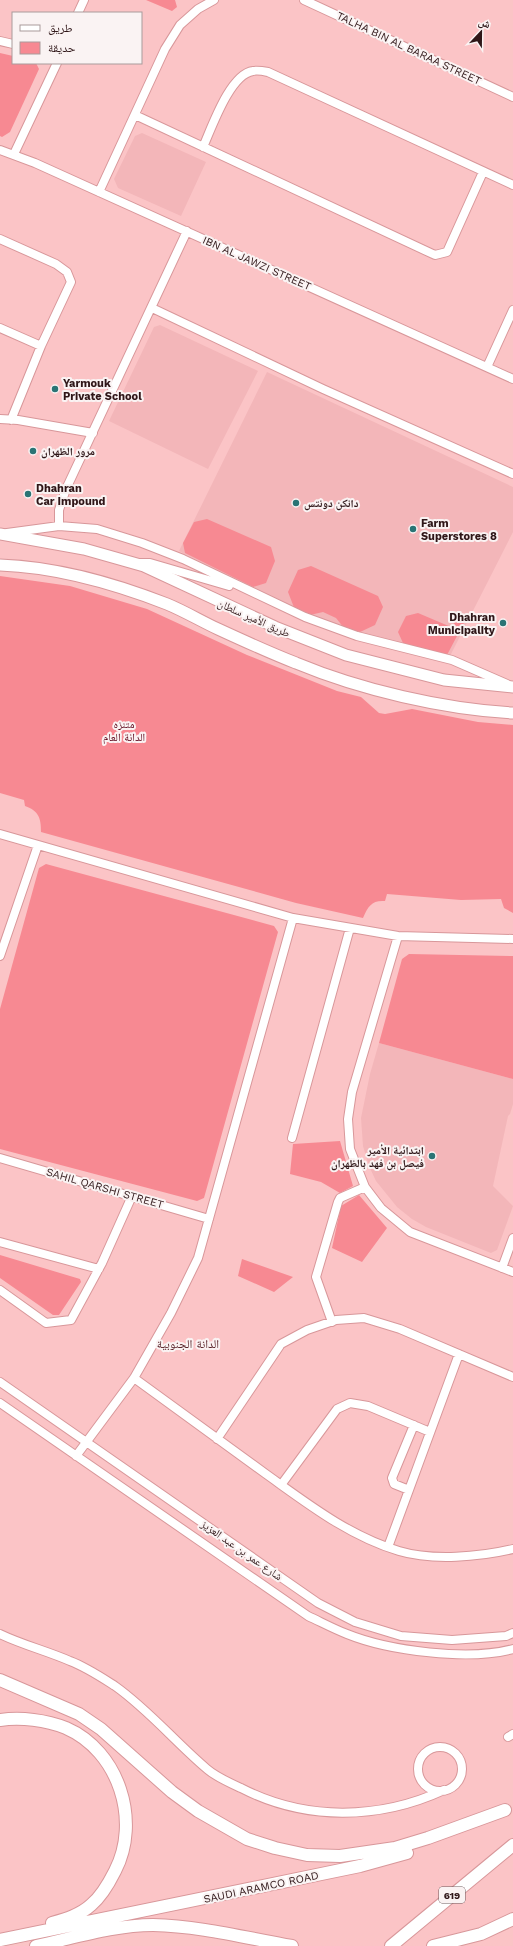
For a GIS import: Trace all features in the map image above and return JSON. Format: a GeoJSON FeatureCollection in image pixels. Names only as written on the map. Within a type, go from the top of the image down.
{"type":"FeatureCollection","features":[{"type":"Feature","properties":{"kind":"highway"},"geometry":{"type":"LineString","coordinates":[[0,1680],[79,1714],[101,1729],[154,1777],[198,1811],[247,1839],[275,1848],[307,1855],[340,1856],[394,1848],[428,1838],[509,1807]]}},
{"type":"Feature","properties":{"kind":"highway"},"geometry":{"type":"LineString","coordinates":[[0,1720],[12,1718],[44,1722],[67,1729],[88,1742],[104,1760],[118,1783],[125,1802],[127,1826],[125,1848],[117,1867],[108,1886],[91,1905],[77,1914],[16,1937]]}},
{"type":"Feature","properties":{"kind":"highway","name":"SAUDI ARAMCO ROAD"},"geometry":{"type":"LineString","coordinates":[[0,1940],[360,1866],[413,1851],[494,1817],[509,1807]]}},
{"type":"Feature","properties":{"kind":"highway","name":"619"},"geometry":{"type":"LineString","coordinates":[[391,1946],[513,1845]]}},
{"type":"Feature","properties":{"kind":"highway"},"geometry":{"type":"LineString","coordinates":[[433,1946],[481,1934],[513,1919]]}},
{"type":"Feature","properties":{"kind":"highway"},"geometry":{"type":"LineString","coordinates":[[36,1946],[120,1927],[152,1925],[193,1928],[292,1946]]}},
{"type":"Feature","properties":{"kind":"main road","name":"طريق الأمير سلطان"},"geometry":{"type":"LineString","coordinates":[[1,534],[84,549],[144,566],[275,628],[346,655],[444,680],[512,686]]}},
{"type":"Feature","properties":{"kind":"main road"},"geometry":{"type":"LineString","coordinates":[[0,565],[64,572],[106,582],[168,605],[246,642],[329,676],[417,700],[482,711],[513,713]]}},
{"type":"Feature","properties":{"kind":"street"},"geometry":{"type":"LineString","coordinates":[[78,12],[84,0]]}},
{"type":"Feature","properties":{"kind":"street"},"geometry":{"type":"LineString","coordinates":[[99,192],[165,49],[180,25],[198,9],[214,0]]}},
{"type":"Feature","properties":{"kind":"street","name":"TALHA BIN AL BARAA STREET"},"geometry":{"type":"LineString","coordinates":[[304,0],[513,97]]}},
{"type":"Feature","properties":{"kind":"street"},"geometry":{"type":"LineString","coordinates":[[0,41],[12,44]]}},
{"type":"Feature","properties":{"kind":"street"},"geometry":{"type":"LineString","coordinates":[[14,154],[57,64]]}},
{"type":"Feature","properties":{"kind":"street"},"geometry":{"type":"LineString","coordinates":[[203,147],[231,87],[241,76],[252,70],[263,71],[275,75],[513,185]]}},
{"type":"Feature","properties":{"kind":"street"},"geometry":{"type":"LineString","coordinates":[[135,115],[436,255],[447,252],[483,172]]}},
{"type":"Feature","properties":{"kind":"street","name":"IBN AL JAWZI STREET"},"geometry":{"type":"LineString","coordinates":[[0,150],[14,154],[513,379]]}},
{"type":"Feature","properties":{"kind":"street"},"geometry":{"type":"LineString","coordinates":[[59,526],[59,510],[66,489],[152,308],[186,231]]}},
{"type":"Feature","properties":{"kind":"street"},"geometry":{"type":"LineString","coordinates":[[0,239],[56,264],[67,272],[72,282],[41,346],[12,420]]}},
{"type":"Feature","properties":{"kind":"street"},"geometry":{"type":"LineString","coordinates":[[152,308],[316,386],[513,474]]}},
{"type":"Feature","properties":{"kind":"street"},"geometry":{"type":"LineString","coordinates":[[487,367],[513,310]]}},
{"type":"Feature","properties":{"kind":"street"},"geometry":{"type":"LineString","coordinates":[[0,328],[41,346]]}},
{"type":"Feature","properties":{"kind":"street"},"geometry":{"type":"LineString","coordinates":[[0,419],[93,433]]}},
{"type":"Feature","properties":{"kind":"street"},"geometry":{"type":"LineString","coordinates":[[1,534],[59,526],[97,529],[142,543],[183,559],[253,594],[339,630],[452,660],[512,686]]}},
{"type":"Feature","properties":{"kind":"street"},"geometry":{"type":"LineString","coordinates":[[132,562],[150,563],[253,594]]}},
{"type":"Feature","properties":{"kind":"street"},"geometry":{"type":"LineString","coordinates":[[0,834],[294,918],[398,936],[513,939]]}},
{"type":"Feature","properties":{"kind":"street"},"geometry":{"type":"LineString","coordinates":[[0,956],[38,845]]}},
{"type":"Feature","properties":{"kind":"street"},"geometry":{"type":"LineString","coordinates":[[76,1456],[134,1378],[171,1313],[198,1258],[294,918]]}},
{"type":"Feature","properties":{"kind":"street"},"geometry":{"type":"LineString","coordinates":[[0,928],[9,930]]}},
{"type":"Feature","properties":{"kind":"street"},"geometry":{"type":"LineString","coordinates":[[292,1138],[350,928]]}},
{"type":"Feature","properties":{"kind":"street"},"geometry":{"type":"LineString","coordinates":[[398,936],[351,1099],[348,1119],[350,1149],[365,1187],[382,1208],[410,1232],[513,1272]]}},
{"type":"Feature","properties":{"kind":"street","name":"SAHIL QARSHI STREET"},"geometry":{"type":"LineString","coordinates":[[0,1158],[209,1219]]}},
{"type":"Feature","properties":{"kind":"street"},"geometry":{"type":"LineString","coordinates":[[332,1322],[316,1277],[340,1198],[365,1187]]}},
{"type":"Feature","properties":{"kind":"street"},"geometry":{"type":"LineString","coordinates":[[0,1290],[46,1323],[71,1320],[99,1269],[132,1196]]}},
{"type":"Feature","properties":{"kind":"street"},"geometry":{"type":"LineString","coordinates":[[502,1268],[513,1238]]}},
{"type":"Feature","properties":{"kind":"street"},"geometry":{"type":"LineString","coordinates":[[0,1242],[99,1269]]}},
{"type":"Feature","properties":{"kind":"street"},"geometry":{"type":"LineString","coordinates":[[216,1438],[281,1344],[307,1330],[332,1322],[364,1318],[400,1329],[513,1377]]}},
{"type":"Feature","properties":{"kind":"street"},"geometry":{"type":"LineString","coordinates":[[388,1547],[459,1354]]}},
{"type":"Feature","properties":{"kind":"street"},"geometry":{"type":"LineString","coordinates":[[134,1378],[329,1519],[399,1552],[425,1556],[470,1555],[513,1549]]}},
{"type":"Feature","properties":{"kind":"street","name":"شارع عمر بن عبد العزيز"},"geometry":{"type":"LineString","coordinates":[[0,1382],[318,1603],[355,1622],[401,1636],[452,1640],[506,1636],[513,1633]]}},
{"type":"Feature","properties":{"kind":"street"},"geometry":{"type":"LineString","coordinates":[[0,1403],[308,1616],[348,1635],[396,1648],[453,1654],[502,1652],[513,1649]]}},
{"type":"Feature","properties":{"kind":"street"},"geometry":{"type":"LineString","coordinates":[[281,1485],[337,1409],[350,1403],[368,1406],[430,1432]]}},
{"type":"Feature","properties":{"kind":"street"},"geometry":{"type":"LineString","coordinates":[[409,1490],[394,1484],[392,1478],[414,1425]]}},
{"type":"Feature","properties":{"kind":"street"},"geometry":{"type":"LineString","coordinates":[[0,1634],[70,1660],[114,1685],[136,1701],[208,1770],[254,1795],[277,1804],[298,1809],[326,1812],[383,1810],[416,1802],[444,1790],[457,1783],[462,1769],[458,1755],[446,1747],[431,1748],[420,1758],[418,1773],[426,1785],[434,1790],[444,1790]]}},
{"type":"Feature","properties":{"kind":"street"},"geometry":{"type":"LineString","coordinates":[[416,1802],[424,1792],[426,1785]]}},
{"type":"Feature","properties":{"kind":"shaded area"},"geometry":{"type":"Polygon","coordinates":[[[142,133],[206,162],[181,216],[118,188],[114,179],[135,136],[142,133]]]}},
{"type":"Feature","properties":{"kind":"shaded area"},"geometry":{"type":"Polygon","coordinates":[[[160,325],[258,371],[208,469],[109,421],[154,327],[160,325]]]}},
{"type":"Feature","properties":{"kind":"shaded area"},"geometry":{"type":"Polygon","coordinates":[[[267,372],[513,487],[513,532],[449,658],[340,628],[295,610],[179,551],[267,372]]]}},
{"type":"Feature","properties":{"kind":"shaded area","name":"ابتدائية الأمير فيصل بن فهد بالظهران"},"geometry":{"type":"Polygon","coordinates":[[[379,1043],[513,1079],[513,1104],[508,1116],[493,1186],[513,1206],[497,1250],[491,1253],[426,1227],[412,1219],[397,1207],[376,1181],[369,1166],[363,1146],[361,1118],[370,1074],[379,1043]]]}},
{"type":"Feature","properties":{"kind":"green space"},"geometry":{"type":"Polygon","coordinates":[[[146,0],[175,0],[177,7],[172,11],[146,0]]]}},
{"type":"Feature","properties":{"kind":"green space"},"geometry":{"type":"Polygon","coordinates":[[[0,53],[12,56],[12,64],[36,64],[39,69],[10,132],[2,137],[0,136],[0,53]]]}},
{"type":"Feature","properties":{"kind":"green space"},"geometry":{"type":"Polygon","coordinates":[[[207,519],[271,547],[275,561],[266,583],[253,587],[185,553],[183,543],[194,522],[207,519]]]}},
{"type":"Feature","properties":{"kind":"green space"},"geometry":{"type":"Polygon","coordinates":[[[311,566],[378,596],[383,607],[375,625],[360,632],[344,628],[336,618],[323,612],[310,615],[295,610],[288,592],[298,570],[311,566]]]}},
{"type":"Feature","properties":{"kind":"green space","name":"متنزه الدانة العام"},"geometry":{"type":"Polygon","coordinates":[[[0,576],[70,586],[147,609],[247,655],[337,691],[361,697],[379,713],[385,714],[412,709],[478,722],[513,725],[513,913],[504,908],[501,899],[461,900],[387,894],[385,901],[377,902],[371,905],[363,918],[296,903],[41,832],[40,819],[33,810],[25,806],[24,800],[0,793],[0,576]]]}},
{"type":"Feature","properties":{"kind":"green space"},"geometry":{"type":"Polygon","coordinates":[[[418,613],[451,627],[460,616],[466,619],[447,655],[403,643],[398,632],[406,616],[418,613]]]}},
{"type":"Feature","properties":{"kind":"green space"},"geometry":{"type":"Polygon","coordinates":[[[46,864],[274,926],[278,932],[204,1198],[197,1201],[0,1149],[0,1009],[39,868],[46,864]]]}},
{"type":"Feature","properties":{"kind":"green space"},"geometry":{"type":"Polygon","coordinates":[[[409,954],[513,956],[513,1079],[379,1043],[402,959],[409,954]]]}},
{"type":"Feature","properties":{"kind":"green space"},"geometry":{"type":"Polygon","coordinates":[[[340,1141],[353,1186],[340,1193],[321,1182],[290,1174],[293,1144],[340,1141]]]}},
{"type":"Feature","properties":{"kind":"green space"},"geometry":{"type":"Polygon","coordinates":[[[359,1195],[387,1228],[362,1262],[332,1248],[341,1206],[359,1195]]]}},
{"type":"Feature","properties":{"kind":"green space"},"geometry":{"type":"Polygon","coordinates":[[[0,1255],[80,1279],[81,1282],[59,1315],[53,1315],[0,1278],[0,1255]]]}},
{"type":"Feature","properties":{"kind":"green space"},"geometry":{"type":"Polygon","coordinates":[[[242,1259],[293,1277],[274,1292],[238,1276],[242,1259]]]}},
{"type":"Feature","properties":{"kind":"place","name":"Yarmouk Private School"},"geometry":{"type":"Point","coordinates":[55,389]}},
{"type":"Feature","properties":{"kind":"place","name":"مرور الظهران"},"geometry":{"type":"Point","coordinates":[33,451]}},
{"type":"Feature","properties":{"kind":"place","name":"Dhahran Car Impound"},"geometry":{"type":"Point","coordinates":[28,494]}},
{"type":"Feature","properties":{"kind":"place","name":"دانكن دونتس"},"geometry":{"type":"Point","coordinates":[296,503]}},
{"type":"Feature","properties":{"kind":"place","name":"Farm Superstores 8"},"geometry":{"type":"Point","coordinates":[413,529]}},
{"type":"Feature","properties":{"kind":"place","name":"Dhahran Municipality"},"geometry":{"type":"Point","coordinates":[503,623]}},
{"type":"Feature","properties":{"kind":"place","name":"ابتدائية الأمير فيصل بن فهد بالظهران"},"geometry":{"type":"Point","coordinates":[432,1156]}},
{"type":"Feature","properties":{"kind":"district","name":"الدانة الجنوبية"},"geometry":{"type":"Point","coordinates":[188,1344]}}]}
